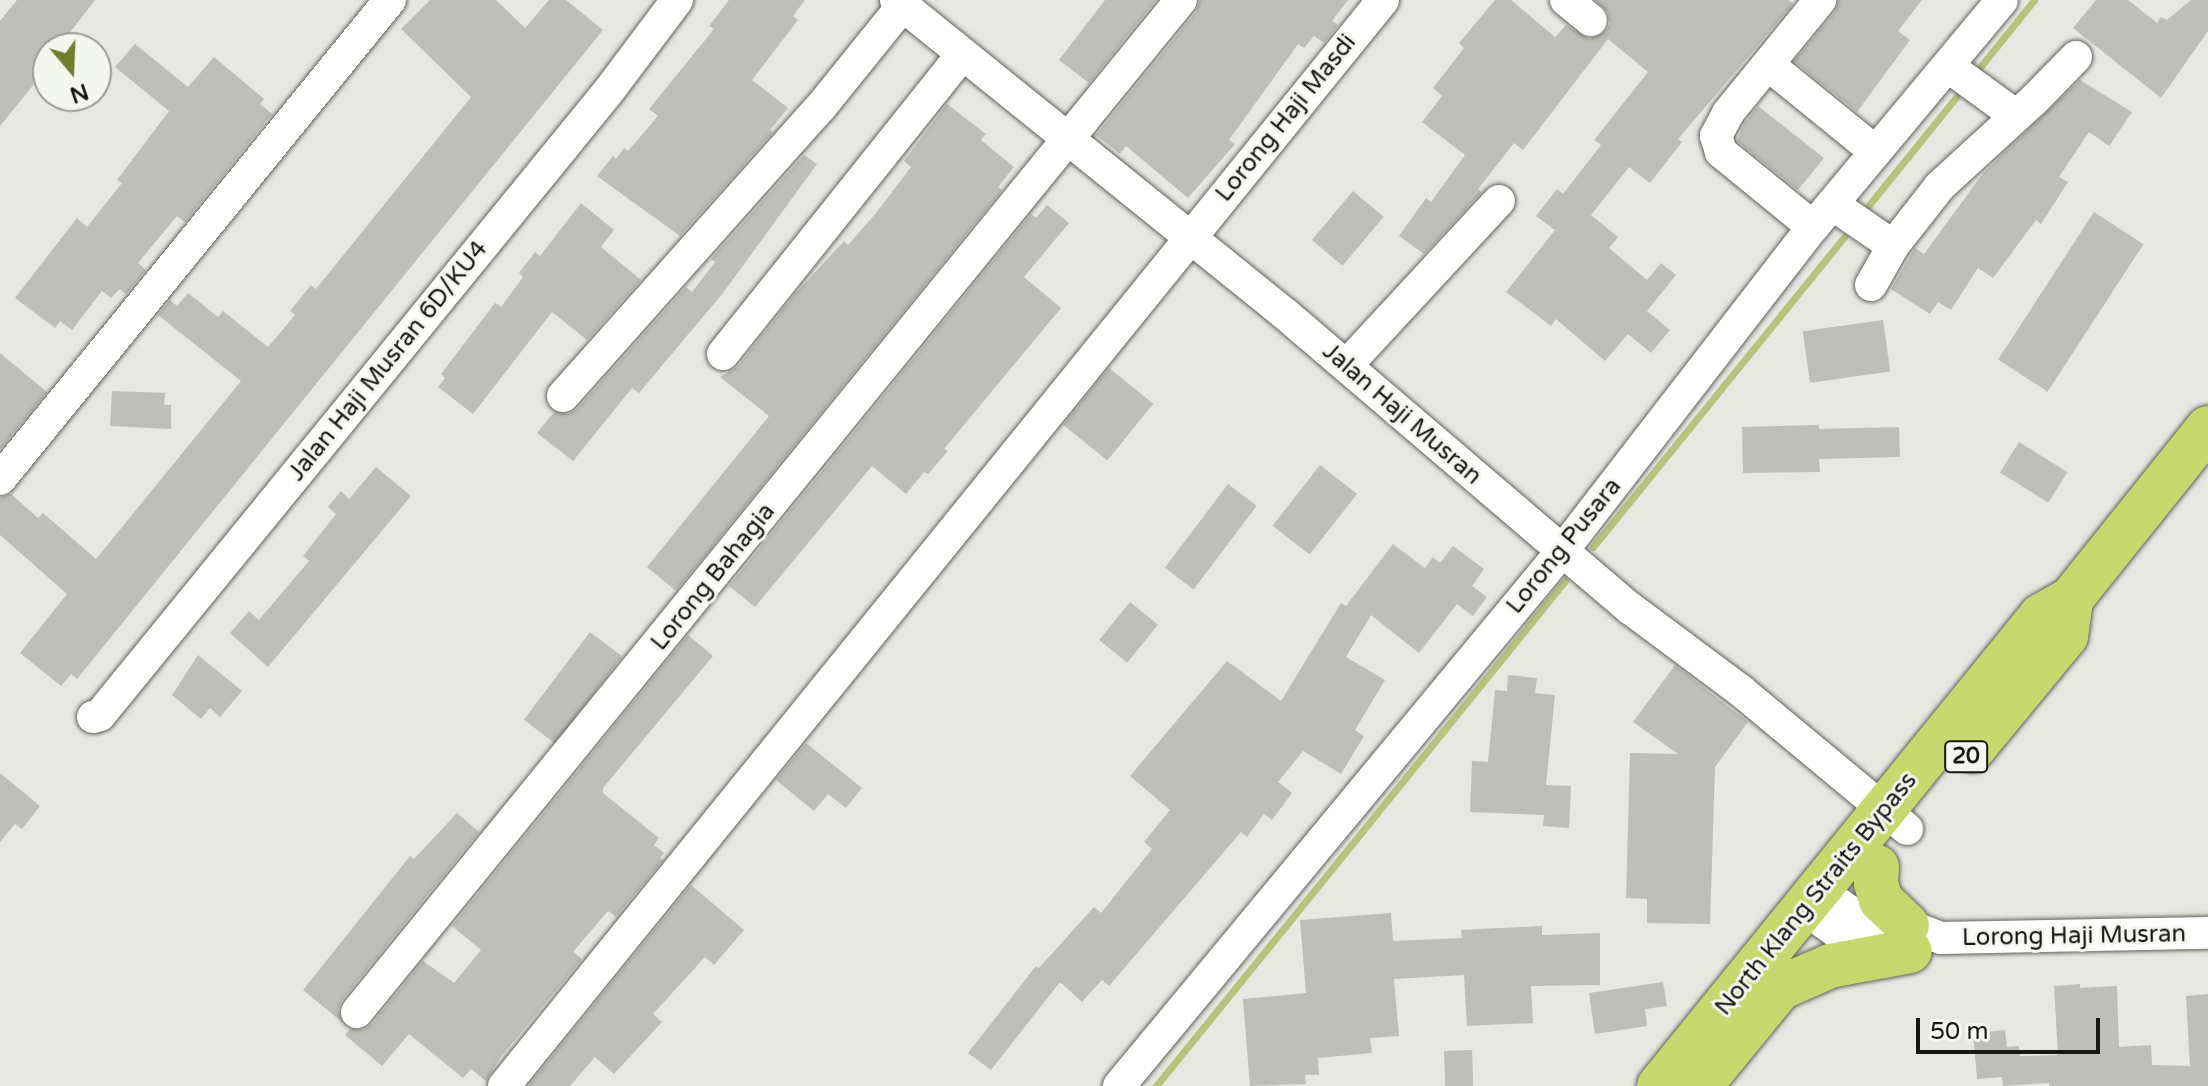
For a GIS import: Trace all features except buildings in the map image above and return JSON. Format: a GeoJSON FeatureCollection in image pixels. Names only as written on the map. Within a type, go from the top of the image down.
{"type":"FeatureCollection","features":[{"type":"Feature","properties":{"kind":"highway","name":"North Klang Straits Bypass"},"geometry":{"type":"LineString","coordinates":[[1659,1086],[1825,909],[1896,820],[2041,616],[2071,599],[2208,428]]}},
{"type":"Feature","properties":{"kind":"highway","name":"North Klang Straits Bypass"},"geometry":{"type":"LineString","coordinates":[[1700,1086],[1780,988],[1825,909],[1877,867],[1896,820]]}},
{"type":"Feature","properties":{"kind":"highway"},"geometry":{"type":"LineString","coordinates":[[1877,867],[1876,883],[1881,900],[1896,919],[1919,938]]}},
{"type":"Feature","properties":{"kind":"highway"},"geometry":{"type":"LineString","coordinates":[[1780,988],[1830,966],[1919,938]]}},
{"type":"Feature","properties":{"kind":"street"},"geometry":{"type":"LineString","coordinates":[[0,479],[390,0]]}},
{"type":"Feature","properties":{"kind":"street","name":"Jalan Haji Musran 6D/KU4"},"geometry":{"type":"LineString","coordinates":[[93,717],[100,715],[598,105],[677,0]]}},
{"type":"Feature","properties":{"kind":"street","name":"Lorong Bahagia"},"geometry":{"type":"LineString","coordinates":[[357,1012],[1181,0]]}},
{"type":"Feature","properties":{"kind":"street","name":"Lorong Haji Masdi"},"geometry":{"type":"LineString","coordinates":[[504,1086],[1383,0]]}},
{"type":"Feature","properties":{"kind":"street"},"geometry":{"type":"LineString","coordinates":[[1566,0],[1591,20]]}},
{"type":"Feature","properties":{"kind":"street"},"geometry":{"type":"LineString","coordinates":[[1820,0],[1770,66],[1728,113],[1716,136],[1721,152],[1822,216],[1893,246]]}},
{"type":"Feature","properties":{"kind":"street","name":"Lorong Pusara"},"geometry":{"type":"LineString","coordinates":[[1119,1086],[1563,550],[1822,216],[2002,0]]}},
{"type":"Feature","properties":{"kind":"street"},"geometry":{"type":"LineString","coordinates":[[563,396],[893,16]]}},
{"type":"Feature","properties":{"kind":"street","name":"Jalan Haji Musran"},"geometry":{"type":"LineString","coordinates":[[893,16],[962,55],[1346,366],[1631,609],[1741,691],[1896,820]]}},
{"type":"Feature","properties":{"kind":"street"},"geometry":{"type":"LineString","coordinates":[[723,354],[962,55]]}},
{"type":"Feature","properties":{"kind":"street"},"geometry":{"type":"LineString","coordinates":[[1871,285],[1893,246],[1940,186],[2076,57]]}},
{"type":"Feature","properties":{"kind":"street"},"geometry":{"type":"LineString","coordinates":[[1770,66],[1876,152]]}},
{"type":"Feature","properties":{"kind":"street"},"geometry":{"type":"LineString","coordinates":[[1949,67],[2015,115]]}},
{"type":"Feature","properties":{"kind":"street"},"geometry":{"type":"LineString","coordinates":[[1346,366],[1499,201]]}},
{"type":"Feature","properties":{"kind":"street","name":"Lorong Haji Musran"},"geometry":{"type":"LineString","coordinates":[[1825,909],[1867,946],[1919,938],[2208,933]]}},
{"type":"Feature","properties":{"kind":"waterway"},"geometry":{"type":"LineString","coordinates":[[1981,66],[2034,0]]}},
{"type":"Feature","properties":{"kind":"waterway"},"geometry":{"type":"LineString","coordinates":[[1869,205],[1956,97]]}},
{"type":"Feature","properties":{"kind":"waterway"},"geometry":{"type":"LineString","coordinates":[[1593,547],[1844,237]]}},
{"type":"Feature","properties":{"kind":"waterway"},"geometry":{"type":"LineString","coordinates":[[1156,1086],[1565,581]]}}]}
